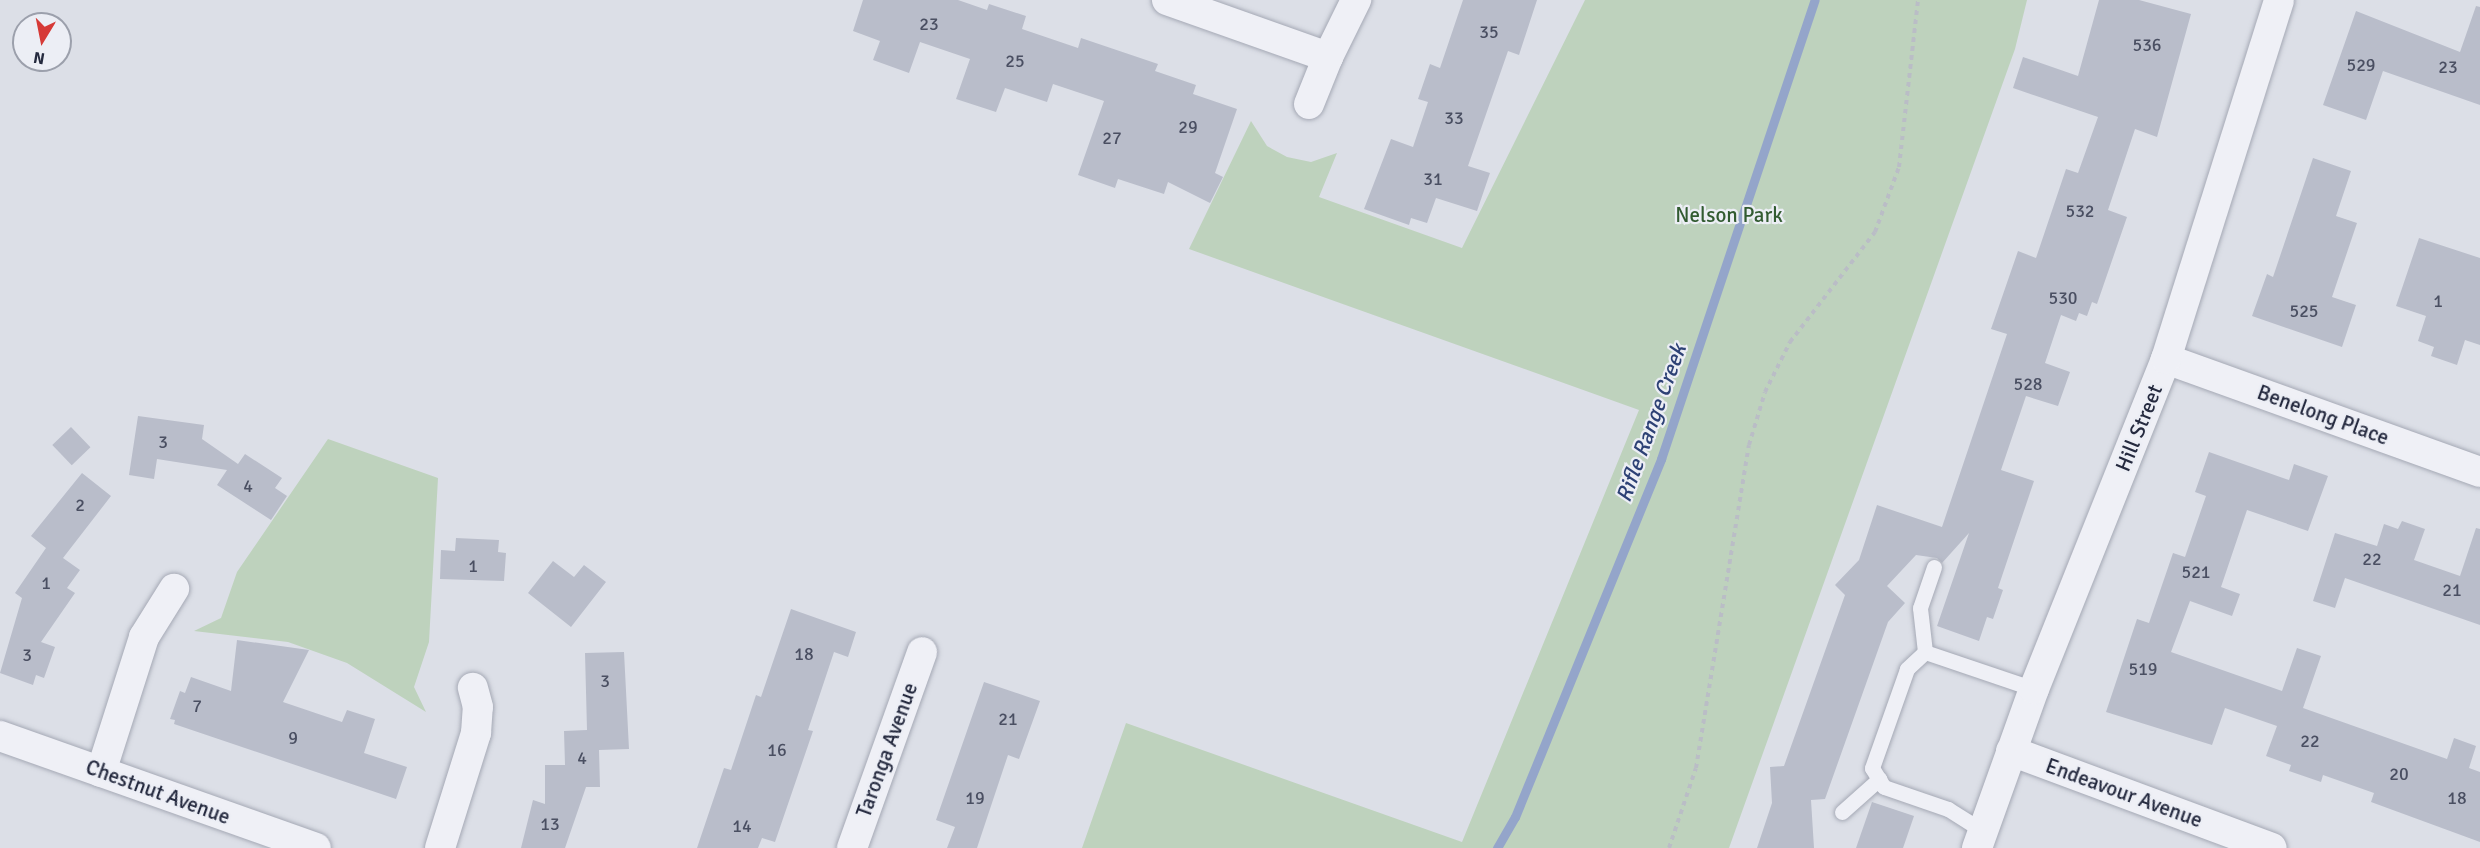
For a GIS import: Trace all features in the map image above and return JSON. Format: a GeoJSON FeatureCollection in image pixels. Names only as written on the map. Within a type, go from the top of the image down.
{"type":"FeatureCollection","features":[{"type":"Feature","properties":{"kind":"street"},"geometry":{"type":"LineString","coordinates":[[1167,0],[1328,57]]}},
{"type":"Feature","properties":{"kind":"street"},"geometry":{"type":"LineString","coordinates":[[1309,104],[1328,57],[1356,0]]}},
{"type":"Feature","properties":{"kind":"street","name":"Hill Street"},"geometry":{"type":"LineString","coordinates":[[1980,840],[2034,689],[2166,359],[2279,0]]}},
{"type":"Feature","properties":{"kind":"street","name":"Benelong Place"},"geometry":{"type":"LineString","coordinates":[[2166,359],[2480,472]]}},
{"type":"Feature","properties":{"kind":"street"},"geometry":{"type":"LineString","coordinates":[[101,772],[144,637],[174,589]]}},
{"type":"Feature","properties":{"kind":"street","name":"Taronga Avenue"},"geometry":{"type":"LineString","coordinates":[[852,848],[922,652]]}},
{"type":"Feature","properties":{"kind":"street"},"geometry":{"type":"LineString","coordinates":[[440,848],[476,733],[478,707],[473,688]]}},
{"type":"Feature","properties":{"kind":"street","name":"Chestnut Avenue"},"geometry":{"type":"LineString","coordinates":[[0,736],[316,848]]}},
{"type":"Feature","properties":{"kind":"street","name":"Endeavour Avenue"},"geometry":{"type":"LineString","coordinates":[[2011,751],[2272,848]]}},
{"type":"Feature","properties":{"kind":"lane"},"geometry":{"type":"LineString","coordinates":[[1925,652],[1920,608],[1934,567]]}},
{"type":"Feature","properties":{"kind":"lane"},"geometry":{"type":"LineString","coordinates":[[1925,652],[2034,689]]}},
{"type":"Feature","properties":{"kind":"lane"},"geometry":{"type":"LineString","coordinates":[[1925,652],[1907,669],[1872,768],[1884,787],[1948,809],[1980,840]]}},
{"type":"Feature","properties":{"kind":"lane"},"geometry":{"type":"LineString","coordinates":[[1842,812],[1879,779]]}},
{"type":"Feature","properties":{"kind":"path"},"geometry":{"type":"LineString","coordinates":[[1669,848],[1696,768],[1749,445],[1765,392],[1790,342],[1875,232],[1899,167],[1918,0]]}},
{"type":"Feature","properties":{"kind":"green space","name":"Nelson Park"},"geometry":{"type":"Polygon","coordinates":[[[1585,0],[2027,0],[2015,49],[1729,848],[1082,848],[1126,723],[1462,842],[1639,410],[1189,249],[1251,121],[1267,146],[1287,157],[1311,162],[1337,153],[1319,197],[1462,248],[1585,0]]]}},
{"type":"Feature","properties":{"kind":"green space"},"geometry":{"type":"Polygon","coordinates":[[[328,439],[438,478],[429,642],[414,687],[426,712],[347,663],[288,642],[194,631],[221,618],[237,572],[328,439]]]}},
{"type":"Feature","properties":{"kind":"building"},"geometry":{"type":"Polygon","coordinates":[[[863,0],[958,0],[987,10],[989,4],[1026,16],[1022,29],[1078,48],[1081,38],[1158,64],[1155,71],[1196,85],[1193,94],[1237,109],[1215,173],[1223,177],[1210,203],[1168,182],[1164,194],[1118,179],[1115,188],[1078,175],[1104,101],[1053,84],[1047,102],[1005,88],[996,112],[956,99],[970,59],[920,42],[909,73],[873,60],[880,41],[853,31],[863,0]]]}},
{"type":"Feature","properties":{"kind":"building"},"geometry":{"type":"Polygon","coordinates":[[[1463,0],[1537,0],[1519,55],[1508,51],[1468,166],[1490,173],[1477,211],[1436,198],[1427,223],[1411,218],[1409,225],[1364,209],[1391,139],[1413,147],[1428,102],[1418,99],[1430,64],[1440,68],[1463,0]]]}},
{"type":"Feature","properties":{"kind":"building"},"geometry":{"type":"Polygon","coordinates":[[[2099,0],[2139,0],[2191,14],[2157,137],[2135,129],[2108,210],[2127,217],[2097,304],[2092,302],[2087,316],[2079,313],[2076,321],[2061,315],[2045,363],[2070,372],[2058,406],[2026,396],[2001,470],[2034,481],[1998,588],[2003,590],[1993,619],[1987,617],[1979,641],[1937,626],[1969,533],[1942,563],[1937,558],[1916,555],[1887,586],[1905,603],[1888,622],[1825,799],[1811,800],[1814,848],[1757,848],[1772,803],[1770,767],[1784,766],[1845,595],[1835,585],[1859,560],[1877,505],[1942,527],[2007,334],[1991,329],[2018,251],[2036,258],[2066,169],[2078,173],[2098,117],[2013,88],[2023,57],[2078,76],[2099,0]]]}},
{"type":"Feature","properties":{"kind":"building"},"geometry":{"type":"Polygon","coordinates":[[[2476,6],[2480,7],[2480,105],[2383,71],[2366,120],[2323,105],[2356,11],[2460,52],[2476,6]]]}},
{"type":"Feature","properties":{"kind":"building"},"geometry":{"type":"Polygon","coordinates":[[[2313,158],[2351,171],[2336,216],[2357,223],[2332,297],[2356,305],[2342,347],[2252,316],[2267,274],[2273,277],[2313,158]]]}},
{"type":"Feature","properties":{"kind":"building"},"geometry":{"type":"Polygon","coordinates":[[[2419,238],[2480,258],[2480,345],[2465,340],[2457,365],[2431,356],[2434,347],[2418,341],[2426,316],[2396,306],[2419,238]]]}},
{"type":"Feature","properties":{"kind":"building"},"geometry":{"type":"Polygon","coordinates":[[[138,416],[204,425],[202,439],[238,464],[245,454],[282,478],[275,488],[287,496],[271,520],[217,485],[227,470],[157,459],[154,479],[129,475],[138,416]]]}},
{"type":"Feature","properties":{"kind":"building"},"geometry":{"type":"Polygon","coordinates":[[[71,427],[90,447],[72,465],[52,445],[71,427]]]}},
{"type":"Feature","properties":{"kind":"building"},"geometry":{"type":"Polygon","coordinates":[[[2209,452],[2289,480],[2294,464],[2328,476],[2308,531],[2247,510],[2221,587],[2240,594],[2232,616],[2190,601],[2171,652],[2282,691],[2297,648],[2321,656],[2303,708],[2447,759],[2454,738],[2476,746],[2469,768],[2480,772],[2480,842],[2371,802],[2374,793],[2323,775],[2321,782],[2289,771],[2291,765],[2266,756],[2277,726],[2225,708],[2212,745],[2106,712],[2137,619],[2149,623],[2173,553],[2185,557],[2206,496],[2195,492],[2209,452]]]}},
{"type":"Feature","properties":{"kind":"building"},"geometry":{"type":"Polygon","coordinates":[[[82,473],[111,496],[63,558],[80,570],[67,588],[75,593],[41,642],[55,647],[44,678],[36,675],[33,685],[0,673],[22,598],[15,593],[46,548],[31,536],[82,473]]]}},
{"type":"Feature","properties":{"kind":"building"},"geometry":{"type":"Polygon","coordinates":[[[2402,521],[2425,529],[2414,560],[2460,576],[2476,528],[2480,529],[2480,625],[2345,578],[2335,608],[2313,601],[2335,533],[2377,546],[2384,524],[2398,529],[2402,521]]]}},
{"type":"Feature","properties":{"kind":"building"},"geometry":{"type":"Polygon","coordinates":[[[456,538],[499,540],[498,552],[506,553],[504,581],[440,579],[441,550],[455,551],[456,538]]]}},
{"type":"Feature","properties":{"kind":"building"},"geometry":{"type":"Polygon","coordinates":[[[553,561],[574,577],[584,565],[606,582],[571,627],[528,593],[553,561]]]}},
{"type":"Feature","properties":{"kind":"building"},"geometry":{"type":"Polygon","coordinates":[[[791,609],[856,632],[848,657],[834,652],[808,730],[813,731],[775,842],[762,838],[758,848],[697,848],[724,768],[731,770],[756,695],[761,697],[791,609]]]}},
{"type":"Feature","properties":{"kind":"building"},"geometry":{"type":"Polygon","coordinates":[[[237,640],[309,650],[283,702],[342,722],[347,710],[375,719],[364,753],[407,767],[396,799],[174,724],[175,720],[170,719],[180,691],[185,693],[191,677],[231,691],[237,640]]]}},
{"type":"Feature","properties":{"kind":"building"},"geometry":{"type":"Polygon","coordinates":[[[624,652],[629,749],[599,750],[600,787],[586,787],[565,848],[521,848],[533,800],[545,804],[545,765],[565,765],[564,731],[587,730],[585,653],[624,652]]]}},
{"type":"Feature","properties":{"kind":"building"},"geometry":{"type":"Polygon","coordinates":[[[984,682],[1040,701],[1019,759],[1008,755],[977,848],[947,848],[955,827],[936,820],[984,682]]]}},
{"type":"Feature","properties":{"kind":"building"},"geometry":{"type":"Polygon","coordinates":[[[1872,802],[1914,816],[1903,848],[1856,848],[1872,802]]]}},
{"type":"Feature","properties":{"kind":"waterway","name":"Rifle Range Creek"},"geometry":{"type":"LineString","coordinates":[[1497,848],[1515,817],[1661,459],[1815,0]]}}]}
